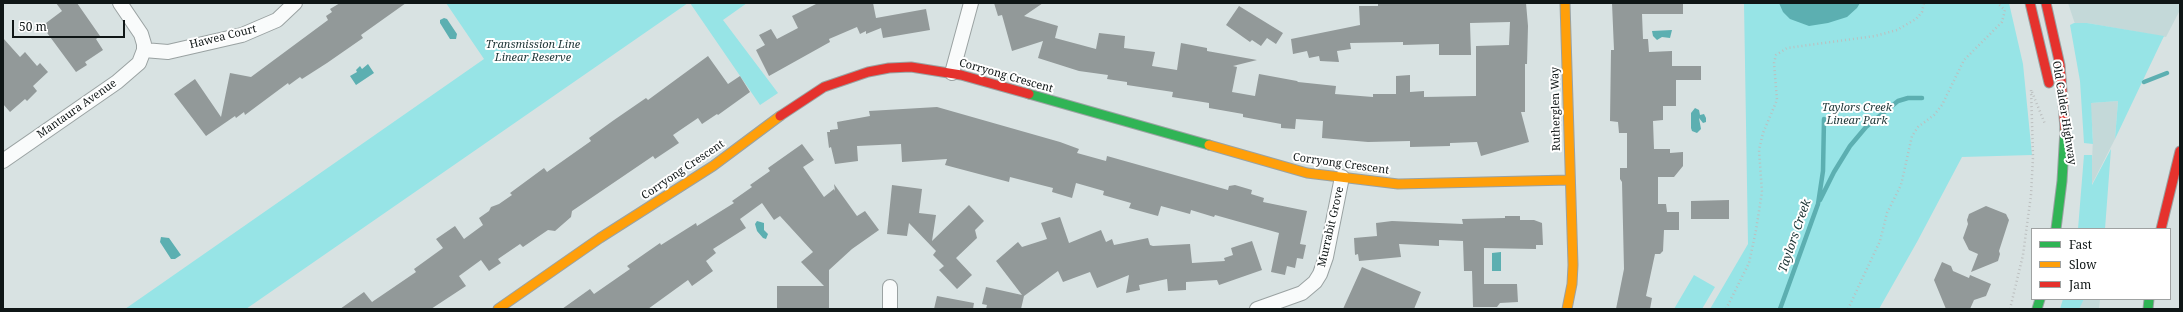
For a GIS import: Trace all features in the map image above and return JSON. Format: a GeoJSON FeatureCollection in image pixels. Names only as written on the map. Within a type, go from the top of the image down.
{"type":"FeatureCollection","features":[{"type":"Feature","properties":{"kind":"main road","name":"Rutherglen Way"},"geometry":{"type":"LineString","coordinates":[[1565,3],[1570,214],[1573,265],[1572,284],[1567,309]]}},
{"type":"Feature","properties":{"kind":"main road","name":"Old Calder Highway"},"geometry":{"type":"LineString","coordinates":[[2030,3],[2051,92]]}},
{"type":"Feature","properties":{"kind":"main road","name":"Old Calder Highway"},"geometry":{"type":"LineString","coordinates":[[2046,3],[2057,45],[2064,93],[2066,142],[2056,228]]}},
{"type":"Feature","properties":{"kind":"main road","name":"Corryong Crescent"},"geometry":{"type":"LineString","coordinates":[[498,309],[594,242],[713,166],[802,100],[824,87],[868,72],[889,68],[911,67],[952,72],[1307,173],[1398,184],[1570,180]]}},
{"type":"Feature","properties":{"kind":"main road","name":"Old Calder Highway"},"geometry":{"type":"LineString","coordinates":[[2053,105],[2062,181]]}},
{"type":"Feature","properties":{"kind":"main road"},"geometry":{"type":"LineString","coordinates":[[2161,228],[2180,151]]}},
{"type":"Feature","properties":{"kind":"main road","name":"Rutherglen Way"},"geometry":{"type":"LineString","coordinates":[[1559,298],[1566,261],[1570,214]]}},
{"type":"Feature","properties":{"kind":"street"},"geometry":{"type":"LineString","coordinates":[[120,3],[141,34],[144,50]]}},
{"type":"Feature","properties":{"kind":"street","name":"Hawea Court"},"geometry":{"type":"LineString","coordinates":[[144,50],[168,52],[242,35],[277,20],[295,3]]}},
{"type":"Feature","properties":{"kind":"street"},"geometry":{"type":"LineString","coordinates":[[952,72],[971,3]]}},
{"type":"Feature","properties":{"kind":"street","name":"Mantaura Avenue"},"geometry":{"type":"LineString","coordinates":[[3,161],[129,73],[139,64],[144,50]]}},
{"type":"Feature","properties":{"kind":"street","name":"Murrabit Grove"},"geometry":{"type":"LineString","coordinates":[[1257,309],[1302,293],[1320,274],[1326,257],[1342,178]]}},
{"type":"Feature","properties":{"kind":"street"},"geometry":{"type":"LineString","coordinates":[[890,287],[890,309]]}},
{"type":"Feature","properties":{"kind":"path"},"geometry":{"type":"LineString","coordinates":[[1726,309],[1749,262],[1756,230],[1762,192],[1760,145],[1777,100],[1774,63],[1776,55],[1788,48],[1875,36],[1897,30],[1919,16],[1924,3]]}},
{"type":"Feature","properties":{"kind":"path"},"geometry":{"type":"LineString","coordinates":[[1848,309],[1880,241],[1887,213],[1901,185],[1912,136],[1918,127],[1942,105],[1964,60],[2002,22],[2005,10],[1997,3]]}},
{"type":"Feature","properties":{"kind":"path"},"geometry":{"type":"LineString","coordinates":[[2010,309],[2023,255],[2031,195],[2033,157],[2030,87],[2045,124],[2058,141]]}},
{"type":"Feature","properties":{"kind":"shaded area"},"geometry":{"type":"Polygon","coordinates":[[[1779,3],[1860,3],[1857,8],[1847,17],[1828,23],[1809,26],[1790,19],[1783,12],[1779,3]]]}},
{"type":"Feature","properties":{"kind":"shaded area"},"geometry":{"type":"Polygon","coordinates":[[[2068,3],[2180,3],[2180,10],[2166,37],[2087,23],[2075,24],[2068,3]]]}},
{"type":"Feature","properties":{"kind":"shaded area"},"geometry":{"type":"Polygon","coordinates":[[[444,18],[447,19],[457,34],[456,39],[450,39],[440,23],[440,20],[444,18]]]}},
{"type":"Feature","properties":{"kind":"shaded area"},"geometry":{"type":"Polygon","coordinates":[[[1672,30],[1670,38],[1662,37],[1657,40],[1653,36],[1652,31],[1672,30]]]}},
{"type":"Feature","properties":{"kind":"shaded area"},"geometry":{"type":"Polygon","coordinates":[[[368,64],[374,73],[356,85],[350,76],[357,72],[356,70],[360,66],[362,69],[368,64]]]}},
{"type":"Feature","properties":{"kind":"shaded area"},"geometry":{"type":"Polygon","coordinates":[[[2118,101],[2115,139],[2091,186],[2093,137],[2090,103],[2118,101]]]}},
{"type":"Feature","properties":{"kind":"shaded area"},"geometry":{"type":"Polygon","coordinates":[[[1695,108],[1699,110],[1700,115],[1704,114],[1706,118],[1706,122],[1703,123],[1699,118],[1701,129],[1697,133],[1692,131],[1691,128],[1691,113],[1695,108]]]}},
{"type":"Feature","properties":{"kind":"shaded area"},"geometry":{"type":"Polygon","coordinates":[[[757,221],[764,223],[764,230],[768,234],[766,239],[763,238],[757,231],[755,224],[757,221]]]}},
{"type":"Feature","properties":{"kind":"shaded area"},"geometry":{"type":"Polygon","coordinates":[[[161,237],[169,238],[181,255],[175,259],[171,259],[160,242],[161,237]]]}},
{"type":"Feature","properties":{"kind":"shaded area"},"geometry":{"type":"Polygon","coordinates":[[[1501,252],[1501,271],[1492,271],[1492,253],[1501,252]]]}},
{"type":"Feature","properties":{"kind":"shaded area"},"geometry":{"type":"Polygon","coordinates":[[[2083,300],[2100,300],[2099,309],[2078,309],[2083,300]]]}},
{"type":"Feature","properties":{"kind":"green space","name":"Transmission Line Linear Reserve"},"geometry":{"type":"Polygon","coordinates":[[[446,3],[688,3],[246,309],[125,309],[484,59],[446,3]]]}},
{"type":"Feature","properties":{"kind":"green space"},"geometry":{"type":"Polygon","coordinates":[[[690,3],[747,3],[723,20],[778,93],[760,105],[690,3]]]}},
{"type":"Feature","properties":{"kind":"green space","name":"Taylors Creek Linear Park"},"geometry":{"type":"Polygon","coordinates":[[[1744,3],[2009,3],[2023,64],[2032,155],[1962,157],[1917,242],[1879,309],[1710,309],[1748,244],[1744,3]]]}},
{"type":"Feature","properties":{"kind":"green space"},"geometry":{"type":"Polygon","coordinates":[[[2074,23],[2087,23],[2164,36],[2115,139],[2118,101],[2091,103],[2093,144],[2084,143],[2080,81],[2070,25],[2074,23]]]}},
{"type":"Feature","properties":{"kind":"green space"},"geometry":{"type":"Polygon","coordinates":[[[2111,149],[2105,228],[2078,228],[2084,155],[2092,155],[2092,185],[2111,149]]]}},
{"type":"Feature","properties":{"kind":"green space"},"geometry":{"type":"Polygon","coordinates":[[[1694,275],[1715,287],[1702,309],[1674,309],[1694,275]]]}},
{"type":"Feature","properties":{"kind":"green space"},"geometry":{"type":"Polygon","coordinates":[[[2063,300],[2084,300],[2079,309],[2060,309],[2063,300]]]}},
{"type":"Feature","properties":{"kind":"building"},"geometry":{"type":"Polygon","coordinates":[[[56,3],[77,3],[100,36],[96,39],[103,50],[85,62],[87,65],[76,72],[42,26],[62,11],[56,3]]]}},
{"type":"Feature","properties":{"kind":"building"},"geometry":{"type":"Polygon","coordinates":[[[340,3],[406,3],[361,35],[363,38],[327,63],[302,79],[300,77],[289,85],[288,83],[245,115],[244,112],[236,118],[235,116],[206,136],[174,94],[195,79],[221,117],[230,73],[251,77],[328,20],[326,16],[332,12],[330,9],[340,3]]]}},
{"type":"Feature","properties":{"kind":"building"},"geometry":{"type":"Polygon","coordinates":[[[818,3],[873,3],[876,18],[926,9],[930,30],[883,38],[881,28],[866,34],[866,31],[860,34],[857,27],[829,39],[830,42],[769,76],[756,50],[765,45],[759,35],[771,29],[777,39],[798,28],[792,16],[818,3]]]}},
{"type":"Feature","properties":{"kind":"building"},"geometry":{"type":"Polygon","coordinates":[[[994,3],[1043,3],[1024,16],[1058,26],[1055,38],[1096,49],[1099,33],[1125,36],[1124,48],[1155,52],[1152,66],[1177,70],[1181,43],[1207,48],[1207,51],[1257,60],[1233,66],[1237,67],[1232,92],[1255,96],[1259,74],[1298,82],[1336,86],[1335,94],[1373,97],[1373,94],[1396,94],[1396,76],[1410,75],[1410,92],[1424,91],[1424,97],[1476,96],[1476,46],[1509,45],[1510,22],[1470,23],[1471,55],[1439,55],[1439,44],[1403,45],[1403,42],[1350,43],[1351,49],[1337,51],[1339,62],[1320,61],[1319,56],[1309,58],[1307,51],[1293,54],[1291,39],[1360,25],[1359,6],[1378,6],[1378,3],[1526,3],[1528,26],[1527,64],[1525,64],[1525,112],[1521,112],[1529,142],[1481,156],[1477,142],[1450,143],[1450,146],[1410,147],[1410,141],[1368,142],[1322,138],[1323,121],[1296,119],[1295,129],[1281,128],[1281,124],[1243,117],[1243,114],[1209,108],[1209,103],[1172,97],[1173,92],[1127,85],[1127,82],[1107,79],[1108,75],[1079,71],[1038,58],[1043,41],[1012,51],[1002,15],[998,16],[994,3]]]}},
{"type":"Feature","properties":{"kind":"building"},"geometry":{"type":"Polygon","coordinates":[[[1612,3],[1683,3],[1683,14],[1642,14],[1643,39],[1648,39],[1649,52],[1672,51],[1672,66],[1701,66],[1701,80],[1676,80],[1676,106],[1663,106],[1663,120],[1653,121],[1654,149],[1670,149],[1670,153],[1683,152],[1683,166],[1674,177],[1658,177],[1658,204],[1666,204],[1667,212],[1679,212],[1679,230],[1664,230],[1663,251],[1660,254],[1655,254],[1646,296],[1652,298],[1650,309],[1616,309],[1624,269],[1622,182],[1620,179],[1620,168],[1627,168],[1627,133],[1619,133],[1618,122],[1610,121],[1611,50],[1614,50],[1612,3]]]}},
{"type":"Feature","properties":{"kind":"building"},"geometry":{"type":"Polygon","coordinates":[[[1239,6],[1283,33],[1276,44],[1267,38],[1261,46],[1252,40],[1250,42],[1226,25],[1239,6]]]}},
{"type":"Feature","properties":{"kind":"building"},"geometry":{"type":"Polygon","coordinates":[[[3,38],[20,57],[25,52],[37,66],[40,63],[48,72],[33,86],[37,91],[27,101],[25,99],[10,112],[3,104],[3,38]]]}},
{"type":"Feature","properties":{"kind":"building"},"geometry":{"type":"Polygon","coordinates":[[[708,56],[728,84],[740,76],[750,92],[718,115],[717,114],[702,124],[698,118],[673,135],[679,143],[655,159],[653,156],[572,211],[571,217],[555,231],[548,230],[523,247],[520,244],[498,259],[501,263],[489,271],[481,260],[459,276],[466,286],[431,309],[340,309],[364,292],[372,302],[416,272],[414,269],[443,248],[436,239],[455,226],[464,239],[483,225],[479,218],[489,211],[491,207],[499,204],[512,195],[510,193],[544,168],[547,172],[591,141],[589,138],[646,98],[648,100],[708,56]]]}},
{"type":"Feature","properties":{"kind":"building"},"geometry":{"type":"Polygon","coordinates":[[[937,107],[1060,142],[1079,149],[1077,153],[1106,161],[1107,156],[1228,190],[1229,186],[1235,185],[1252,190],[1251,194],[1264,198],[1263,202],[1307,211],[1300,244],[1306,245],[1303,259],[1297,258],[1295,268],[1287,266],[1285,275],[1271,272],[1279,233],[1215,215],[1214,217],[1191,210],[1190,214],[1161,206],[1158,216],[1129,208],[1131,203],[1103,195],[1104,191],[1076,183],[1072,198],[1052,192],[1053,188],[1010,177],[1009,182],[945,165],[947,159],[902,162],[901,144],[857,146],[858,161],[835,164],[831,147],[829,148],[827,132],[838,129],[837,122],[870,116],[869,111],[937,107]]]}},
{"type":"Feature","properties":{"kind":"building"},"geometry":{"type":"Polygon","coordinates":[[[802,144],[814,160],[803,167],[824,197],[834,189],[835,191],[834,184],[857,216],[865,211],[879,230],[852,249],[829,270],[829,309],[777,309],[777,286],[824,286],[801,262],[813,252],[780,216],[774,220],[762,203],[740,219],[746,228],[713,249],[716,253],[706,261],[713,271],[692,286],[688,280],[648,309],[562,309],[590,289],[594,294],[630,269],[627,266],[660,243],[661,245],[696,223],[697,226],[734,203],[732,201],[752,187],[750,185],[770,171],[768,168],[802,144]]]}},
{"type":"Feature","properties":{"kind":"building"},"geometry":{"type":"Polygon","coordinates":[[[892,185],[922,189],[919,213],[936,215],[932,241],[969,205],[984,221],[975,230],[977,238],[956,258],[972,275],[957,289],[939,270],[944,266],[933,255],[936,251],[909,223],[907,236],[887,234],[892,185]]]}},
{"type":"Feature","properties":{"kind":"building"},"geometry":{"type":"Polygon","coordinates":[[[1729,200],[1729,219],[1691,219],[1691,201],[1729,200]]]}},
{"type":"Feature","properties":{"kind":"building"},"geometry":{"type":"Polygon","coordinates":[[[1986,206],[2006,214],[2009,220],[1999,251],[2000,254],[1998,261],[1971,272],[1978,254],[1969,250],[1963,238],[1968,224],[1967,220],[1969,214],[1986,206]]]}},
{"type":"Feature","properties":{"kind":"building"},"geometry":{"type":"Polygon","coordinates":[[[1505,216],[1520,216],[1520,220],[1534,220],[1542,223],[1543,245],[1536,245],[1536,249],[1484,248],[1484,284],[1517,284],[1518,302],[1500,303],[1497,307],[1473,307],[1472,271],[1464,271],[1463,241],[1439,240],[1439,246],[1399,244],[1401,257],[1359,261],[1358,254],[1355,255],[1354,238],[1377,236],[1376,223],[1392,221],[1463,224],[1462,219],[1505,218],[1505,216]]]}},
{"type":"Feature","properties":{"kind":"building"},"geometry":{"type":"Polygon","coordinates":[[[1060,217],[1069,243],[1101,230],[1106,242],[1112,239],[1114,245],[1148,238],[1150,245],[1153,246],[1190,244],[1192,263],[1225,261],[1224,258],[1233,255],[1231,248],[1252,241],[1262,270],[1219,285],[1217,280],[1186,282],[1186,290],[1168,291],[1167,279],[1139,285],[1140,290],[1126,293],[1129,275],[1097,288],[1090,272],[1063,282],[1058,271],[1024,296],[1021,309],[986,309],[987,305],[982,304],[986,287],[1022,295],[996,261],[1018,242],[1022,247],[1047,239],[1041,223],[1060,217]]]}},
{"type":"Feature","properties":{"kind":"building"},"geometry":{"type":"Polygon","coordinates":[[[1942,262],[1951,266],[1953,271],[1969,278],[1970,275],[1991,284],[1986,296],[1974,300],[1970,309],[1946,309],[1934,280],[1942,262]]]}},
{"type":"Feature","properties":{"kind":"building"},"geometry":{"type":"Polygon","coordinates":[[[1362,267],[1421,292],[1414,309],[1343,309],[1362,267]]]}},
{"type":"Feature","properties":{"kind":"building"},"geometry":{"type":"Polygon","coordinates":[[[937,296],[974,303],[973,309],[934,309],[937,296]]]}},
{"type":"Feature","properties":{"kind":"waterway"},"geometry":{"type":"LineString","coordinates":[[2144,82],[2167,73]]}},
{"type":"Feature","properties":{"kind":"waterway"},"geometry":{"type":"LineString","coordinates":[[1820,200],[1834,172],[1850,146],[1866,127],[1898,101],[1908,98],[1922,98]]}},
{"type":"Feature","properties":{"kind":"waterway","name":"Taylors Creek"},"geometry":{"type":"LineString","coordinates":[[1780,309],[1818,204],[1823,171],[1824,119]]}},
{"type":"Feature","properties":{"kind":"traffic: fast"},"geometry":{"type":"LineString","coordinates":[[1029,94],[1209,145]]}},
{"type":"Feature","properties":{"kind":"traffic: fast"},"geometry":{"type":"LineString","coordinates":[[2056,228],[2062,181],[2065,129]]}},
{"type":"Feature","properties":{"kind":"traffic: fast"},"geometry":{"type":"LineString","coordinates":[[2037,309],[2040,300]]}},
{"type":"Feature","properties":{"kind":"traffic: fast"},"geometry":{"type":"LineString","coordinates":[[2148,309],[2149,300]]}},
{"type":"Feature","properties":{"kind":"traffic: slow"},"geometry":{"type":"LineString","coordinates":[[1565,3],[1573,265],[1572,284],[1567,309]]}},
{"type":"Feature","properties":{"kind":"traffic: slow"},"geometry":{"type":"LineString","coordinates":[[498,309],[600,238],[713,166],[780,116]]}},
{"type":"Feature","properties":{"kind":"traffic: slow"},"geometry":{"type":"LineString","coordinates":[[1209,145],[1307,173],[1398,184],[1569,180]]}},
{"type":"Feature","properties":{"kind":"traffic: jam"},"geometry":{"type":"LineString","coordinates":[[2030,3],[2049,83]]}},
{"type":"Feature","properties":{"kind":"traffic: jam"},"geometry":{"type":"LineString","coordinates":[[2046,3],[2060,65],[2065,129]]}},
{"type":"Feature","properties":{"kind":"traffic: jam"},"geometry":{"type":"LineString","coordinates":[[780,116],[824,87],[868,72],[889,68],[911,67],[961,75],[1029,94]]}},
{"type":"Feature","properties":{"kind":"traffic: jam"},"geometry":{"type":"LineString","coordinates":[[2161,228],[2180,151]]}}]}
